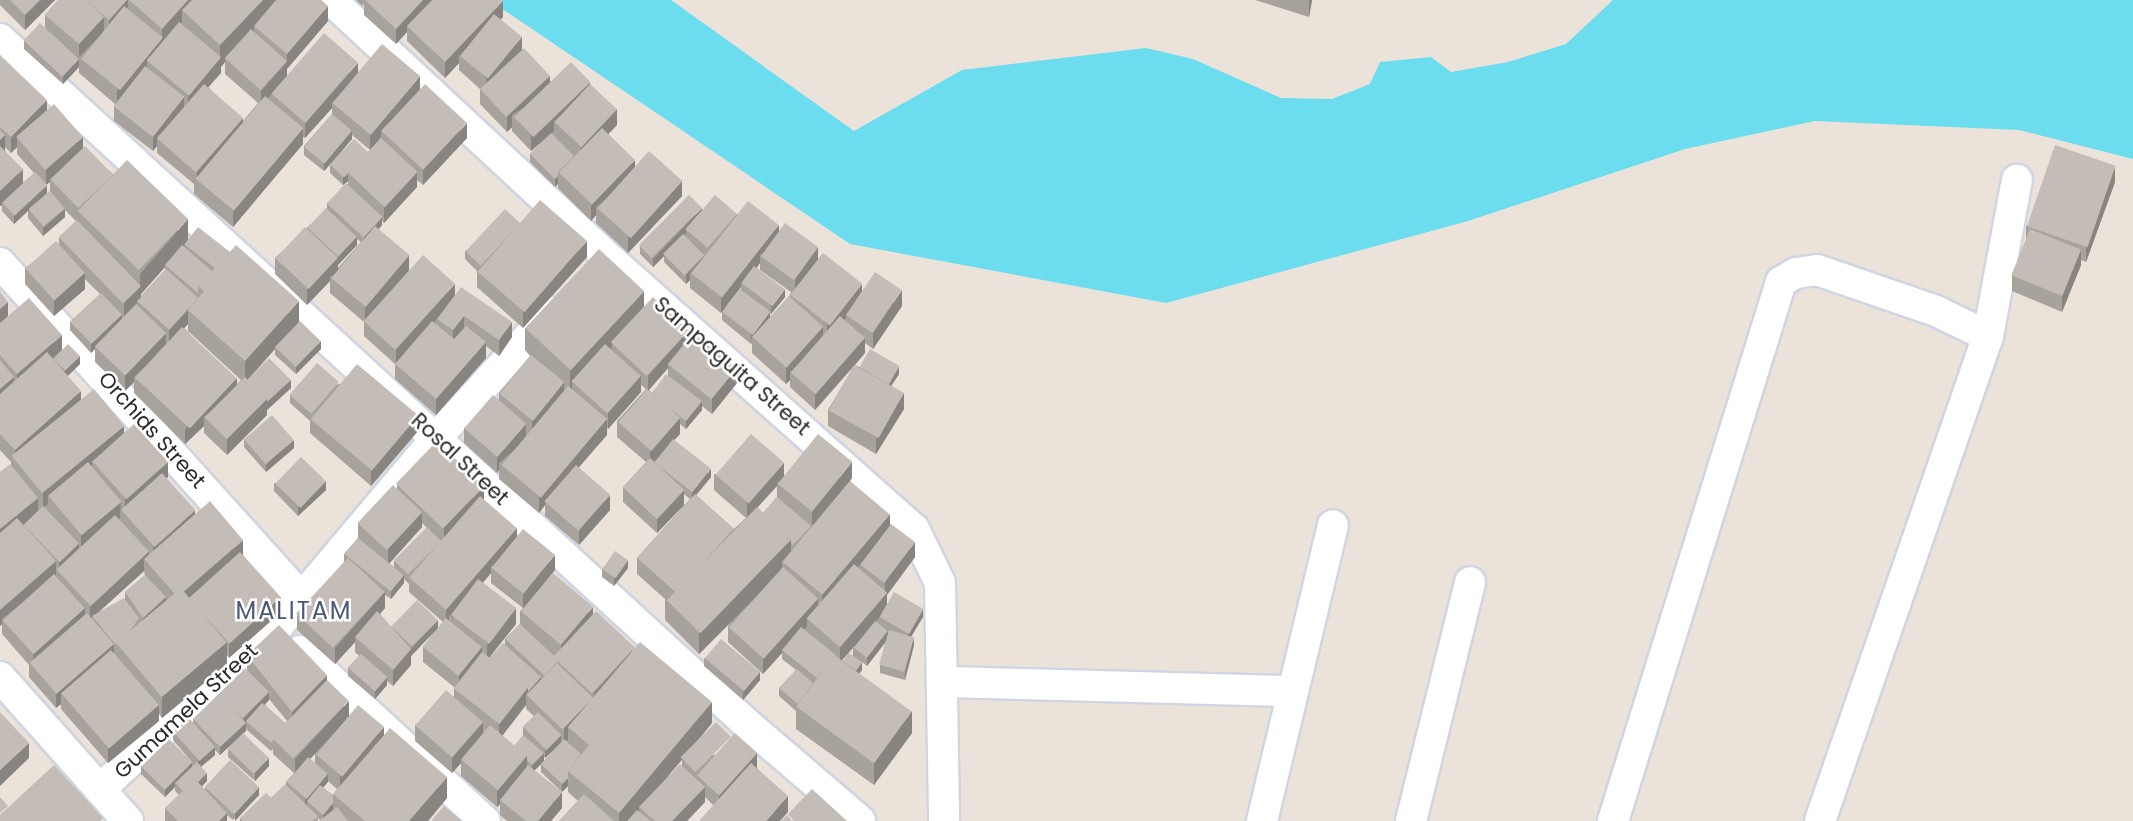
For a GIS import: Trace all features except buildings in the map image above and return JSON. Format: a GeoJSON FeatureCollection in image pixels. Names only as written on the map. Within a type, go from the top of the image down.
{"type":"FeatureCollection","features":[{"type":"Feature","properties":{"kind":"street","name":"Sampaguita Street"},"geometry":{"type":"LineString","coordinates":[[331,0],[585,274],[914,530],[940,583],[944,821]]}},
{"type":"Feature","properties":{"kind":"street","name":"Rosal Street"},"geometry":{"type":"LineString","coordinates":[[0,39],[747,724],[860,821]]}},
{"type":"Feature","properties":{"kind":"street"},"geometry":{"type":"LineString","coordinates":[[1819,821],[1988,336],[2017,180]]}},
{"type":"Feature","properties":{"kind":"street","name":"Orchids Street"},"geometry":{"type":"LineString","coordinates":[[0,263],[303,599]]}},
{"type":"Feature","properties":{"kind":"street"},"geometry":{"type":"LineString","coordinates":[[1614,821],[1781,282],[1796,273],[1817,270],[1936,311],[1988,336]]}},
{"type":"Feature","properties":{"kind":"street","name":"Gumamela Street"},"geometry":{"type":"LineString","coordinates":[[100,789],[278,626],[437,438],[585,274]]}},
{"type":"Feature","properties":{"kind":"street"},"geometry":{"type":"LineString","coordinates":[[1262,821],[1290,691],[1333,525]]}},
{"type":"Feature","properties":{"kind":"street"},"geometry":{"type":"LineString","coordinates":[[1411,821],[1470,582]]}},
{"type":"Feature","properties":{"kind":"street"},"geometry":{"type":"LineString","coordinates":[[278,626],[318,672],[485,821]]}},
{"type":"Feature","properties":{"kind":"street"},"geometry":{"type":"LineString","coordinates":[[0,677],[128,821]]}},
{"type":"Feature","properties":{"kind":"street"},"geometry":{"type":"LineString","coordinates":[[943,682],[1290,691]]}},
{"type":"Feature","properties":{"kind":"water"},"geometry":{"type":"Polygon","coordinates":[[[489,0],[671,0],[854,131],[962,70],[1146,48],[1193,59],[1281,98],[1332,99],[1370,84],[1380,62],[1431,57],[1451,72],[1508,62],[1566,44],[1613,0],[2133,0],[2133,159],[2019,130],[1815,121],[1685,149],[1468,221],[1166,303],[850,244],[489,0]]]}},
{"type":"Feature","properties":{"kind":"district","name":"MALITAM"},"geometry":{"type":"Point","coordinates":[294,611]}}]}
